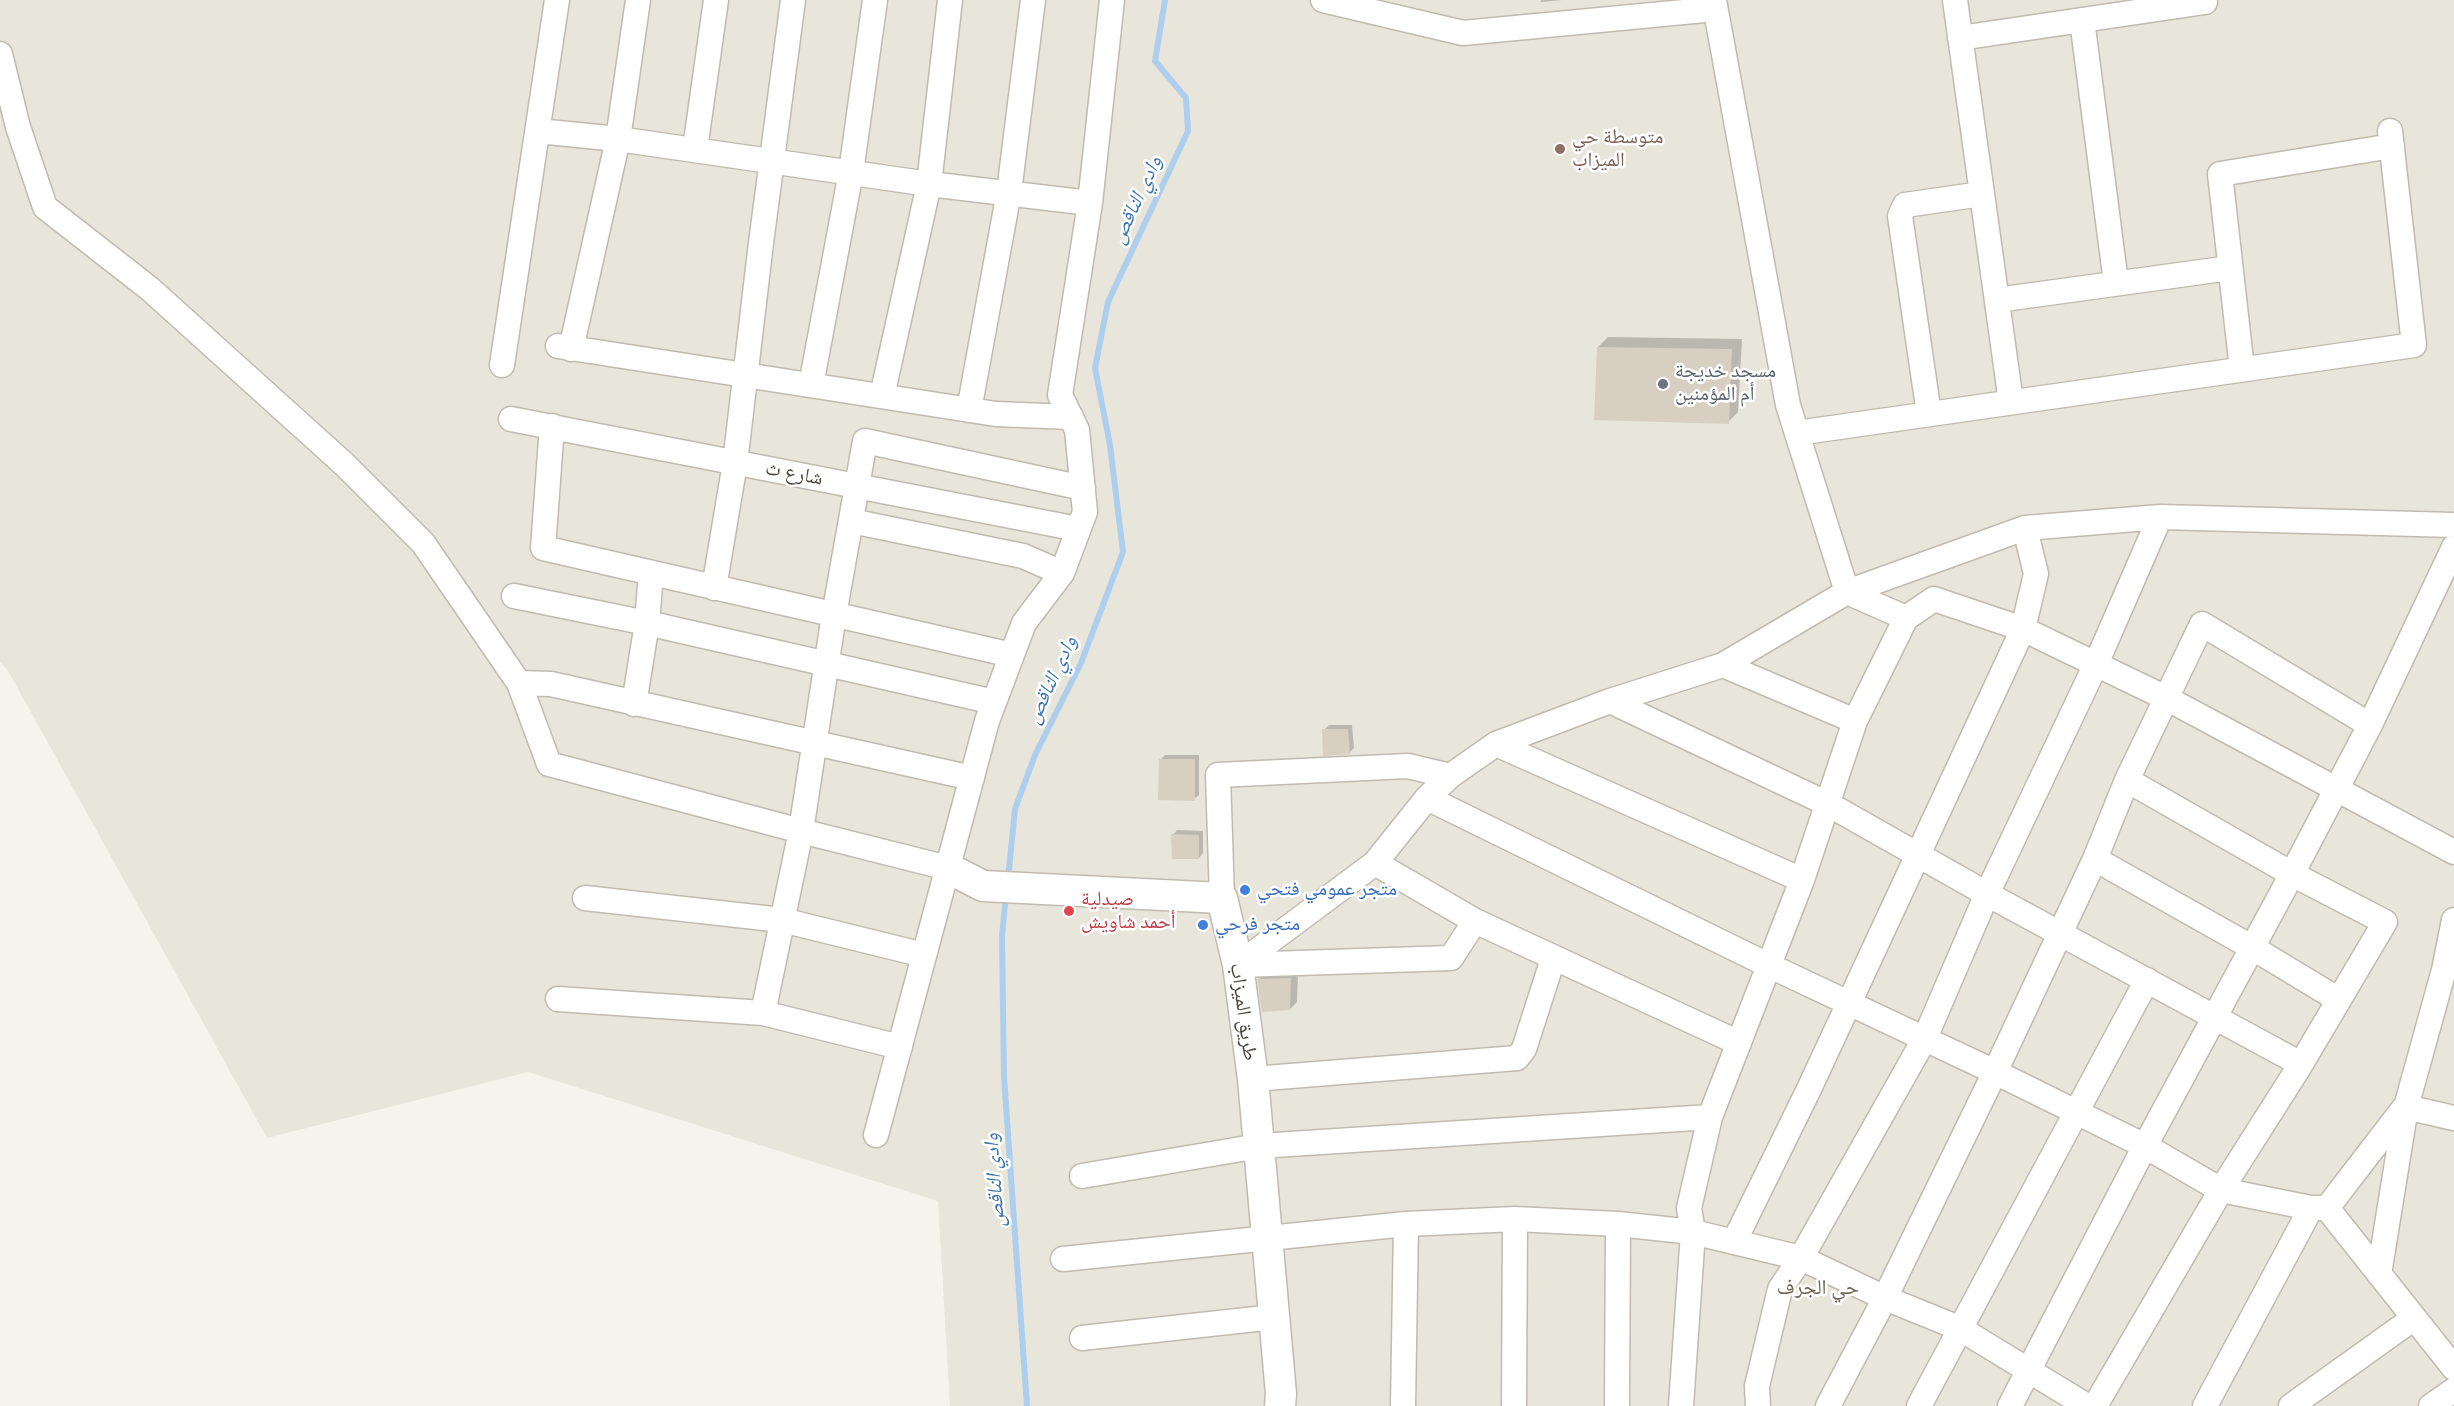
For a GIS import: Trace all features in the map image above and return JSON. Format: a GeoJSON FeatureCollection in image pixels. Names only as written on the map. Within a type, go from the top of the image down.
{"type":"FeatureCollection","features":[{"type":"Feature","properties":{"kind":"street"},"geometry":{"type":"LineString","coordinates":[[501,364],[557,0]]}},
{"type":"Feature","properties":{"kind":"street"},"geometry":{"type":"LineString","coordinates":[[638,0],[618,139],[565,348],[996,414],[1071,417]]}},
{"type":"Feature","properties":{"kind":"street"},"geometry":{"type":"LineString","coordinates":[[695,149],[716,0]]}},
{"type":"Feature","properties":{"kind":"street"},"geometry":{"type":"LineString","coordinates":[[714,588],[735,462],[794,0]]}},
{"type":"Feature","properties":{"kind":"street"},"geometry":{"type":"LineString","coordinates":[[811,385],[851,172],[875,0]]}},
{"type":"Feature","properties":{"kind":"street"},"geometry":{"type":"LineString","coordinates":[[882,396],[930,184],[950,0]]}},
{"type":"Feature","properties":{"kind":"street"},"geometry":{"type":"LineString","coordinates":[[969,410],[1009,192],[1034,0]]}},
{"type":"Feature","properties":{"kind":"street"},"geometry":{"type":"LineString","coordinates":[[876,1135],[994,702],[1024,623],[1062,573],[1085,512],[1077,430],[1060,395],[1090,203],[1112,0]]}},
{"type":"Feature","properties":{"kind":"street"},"geometry":{"type":"LineString","coordinates":[[1323,0],[1463,33],[1715,4],[1788,405],[1847,592],[1906,618]]}},
{"type":"Feature","properties":{"kind":"street"},"geometry":{"type":"LineString","coordinates":[[1955,0],[2010,402]]}},
{"type":"Feature","properties":{"kind":"street"},"geometry":{"type":"LineString","coordinates":[[1960,38],[2082,20],[2140,6],[2205,2]]}},
{"type":"Feature","properties":{"kind":"street"},"geometry":{"type":"LineString","coordinates":[[2082,20],[2116,283]]}},
{"type":"Feature","properties":{"kind":"street"},"geometry":{"type":"LineString","coordinates":[[0,54],[18,127],[45,207],[150,289],[344,464],[423,543],[519,683],[549,764],[801,831],[948,867],[983,886],[1025,890],[1222,898],[1218,776],[1408,766],[1450,776]]}},
{"type":"Feature","properties":{"kind":"street"},"geometry":{"type":"LineString","coordinates":[[538,130],[695,149],[930,184],[1090,203]]}},
{"type":"Feature","properties":{"kind":"street"},"geometry":{"type":"LineString","coordinates":[[1797,433],[2414,345],[2391,139],[2220,174],[2242,369]]}},
{"type":"Feature","properties":{"kind":"street"},"geometry":{"type":"LineString","coordinates":[[1929,414],[1900,216],[1905,205],[1982,194]]}},
{"type":"Feature","properties":{"kind":"street"},"geometry":{"type":"LineString","coordinates":[[1997,300],[2230,268]]}},
{"type":"Feature","properties":{"kind":"street","name":"شارع ث"},"geometry":{"type":"LineString","coordinates":[[511,418],[1078,529]]}},
{"type":"Feature","properties":{"kind":"street"},"geometry":{"type":"LineString","coordinates":[[552,426],[543,548],[1012,655]]}},
{"type":"Feature","properties":{"kind":"street"},"geometry":{"type":"LineString","coordinates":[[763,1013],[801,831],[834,615],[865,441],[1083,488]]}},
{"type":"Feature","properties":{"kind":"street"},"geometry":{"type":"LineString","coordinates":[[1758,1406],[1757,1386],[1780,1289],[1801,1258],[1925,1038],[1987,894],[2096,664],[2160,517]]}},
{"type":"Feature","properties":{"kind":"street"},"geometry":{"type":"LineString","coordinates":[[1238,965],[1375,862],[1427,798],[1450,776],[1496,744],[1611,701],[1723,665],[1847,592],[2025,528],[2160,517],[2454,525]]}},
{"type":"Feature","properties":{"kind":"street"},"geometry":{"type":"LineString","coordinates":[[851,521],[1023,556],[1062,573]]}},
{"type":"Feature","properties":{"kind":"street"},"geometry":{"type":"LineString","coordinates":[[1734,1242],[1849,1004],[2023,628],[2036,574],[2025,528]]}},
{"type":"Feature","properties":{"kind":"street"},"geometry":{"type":"LineString","coordinates":[[2010,1406],[2145,1146],[2336,791],[2370,725],[2454,547]]}},
{"type":"Feature","properties":{"kind":"street"},"geometry":{"type":"LineString","coordinates":[[634,704],[647,623],[651,573]]}},
{"type":"Feature","properties":{"kind":"street"},"geometry":{"type":"LineString","coordinates":[[514,596],[647,623],[994,702]]}},
{"type":"Feature","properties":{"kind":"street"},"geometry":{"type":"LineString","coordinates":[[1681,1406],[1693,1232],[1689,1208],[1710,1117],[1802,880],[1855,721],[1906,618],[1934,599],[2023,628],[2166,698],[2336,791],[2454,852]]}},
{"type":"Feature","properties":{"kind":"street"},"geometry":{"type":"LineString","coordinates":[[1828,1406],[1885,1298],[1995,1072],[2095,859],[2127,780],[2202,624],[2370,725]]}},
{"type":"Feature","properties":{"kind":"street"},"geometry":{"type":"LineString","coordinates":[[1723,665],[1855,721]]}},
{"type":"Feature","properties":{"kind":"street"},"geometry":{"type":"LineString","coordinates":[[519,683],[551,684],[972,778]]}},
{"type":"Feature","properties":{"kind":"street"},"geometry":{"type":"LineString","coordinates":[[1611,701],[1828,804],[1987,894],[2301,1064]]}},
{"type":"Feature","properties":{"kind":"street"},"geometry":{"type":"LineString","coordinates":[[1496,744],[1802,880]]}},
{"type":"Feature","properties":{"kind":"street"},"geometry":{"type":"LineString","coordinates":[[2095,1406],[2221,1190],[2301,1064],[2385,921],[2292,874],[2127,780]]}},
{"type":"Feature","properties":{"kind":"street"},"geometry":{"type":"LineString","coordinates":[[1427,798],[2145,1146],[2221,1190],[2319,1208],[2379,1274],[2454,1368]]}},
{"type":"Feature","properties":{"kind":"street"},"geometry":{"type":"LineString","coordinates":[[2095,859],[2253,948],[2339,1000]]}},
{"type":"Feature","properties":{"kind":"street"},"geometry":{"type":"LineString","coordinates":[[1375,862],[1475,921],[1739,1043]]}},
{"type":"Feature","properties":{"kind":"street"},"geometry":{"type":"LineString","coordinates":[[585,898],[782,920],[924,955]]}},
{"type":"Feature","properties":{"kind":"street","name":"طريق الميزاب"},"geometry":{"type":"LineString","coordinates":[[1222,898],[1238,965],[1253,1079],[1281,1394],[1280,1406]]}},
{"type":"Feature","properties":{"kind":"street"},"geometry":{"type":"LineString","coordinates":[[2379,1274],[2406,1107],[2449,971],[2454,920]]}},
{"type":"Feature","properties":{"kind":"street"},"geometry":{"type":"LineString","coordinates":[[1238,965],[1451,958],[1475,921]]}},
{"type":"Feature","properties":{"kind":"street"},"geometry":{"type":"LineString","coordinates":[[1253,1079],[1517,1058],[1524,1050],[1553,959]]}},
{"type":"Feature","properties":{"kind":"street"},"geometry":{"type":"LineString","coordinates":[[1919,1406],[2147,980]]}},
{"type":"Feature","properties":{"kind":"street"},"geometry":{"type":"LineString","coordinates":[[558,999],[763,1013],[900,1047]]}},
{"type":"Feature","properties":{"kind":"street"},"geometry":{"type":"LineString","coordinates":[[2406,1107],[2454,1118]]}},
{"type":"Feature","properties":{"kind":"street"},"geometry":{"type":"LineString","coordinates":[[2205,1406],[2319,1208],[2406,1107]]}},
{"type":"Feature","properties":{"kind":"street"},"geometry":{"type":"LineString","coordinates":[[1082,1176],[1259,1146],[1710,1117]]}},
{"type":"Feature","properties":{"kind":"street"},"geometry":{"type":"LineString","coordinates":[[1063,1259],[1406,1224],[1515,1219],[1618,1224],[1693,1232],[1801,1258],[1885,1298],[1959,1328],[2087,1406]]}},
{"type":"Feature","properties":{"kind":"street"},"geometry":{"type":"LineString","coordinates":[[1514,1406],[1515,1219]]}},
{"type":"Feature","properties":{"kind":"street"},"geometry":{"type":"LineString","coordinates":[[1403,1406],[1406,1224]]}},
{"type":"Feature","properties":{"kind":"street"},"geometry":{"type":"LineString","coordinates":[[1617,1406],[1618,1224]]}},
{"type":"Feature","properties":{"kind":"street"},"geometry":{"type":"LineString","coordinates":[[1082,1338],[1274,1317]]}},
{"type":"Feature","properties":{"kind":"street"},"geometry":{"type":"LineString","coordinates":[[2291,1406],[2414,1318]]}},
{"type":"Feature","properties":{"kind":"street"},"geometry":{"type":"LineString","coordinates":[[2431,1406],[2454,1390]]}},
{"type":"Feature","properties":{"kind":"shaded area"},"geometry":{"type":"Polygon","coordinates":[[[0,0],[2454,0],[2454,1406],[950,1406],[938,1201],[528,1072],[267,1138],[7,669],[0,662],[0,0]]]}},
{"type":"Feature","properties":{"kind":"building","name":"مسجد خديجة أم المؤمنين"},"geometry":{"type":"Polygon","coordinates":[[[1597,347],[1732,349],[1729,424],[1594,420],[1597,347]]]}},
{"type":"Feature","properties":{"kind":"building"},"geometry":{"type":"Polygon","coordinates":[[[1322,729],[1348,729],[1350,754],[1323,756],[1322,729]]]}},
{"type":"Feature","properties":{"kind":"building"},"geometry":{"type":"Polygon","coordinates":[[[1159,759],[1195,759],[1195,801],[1158,800],[1159,759]]]}},
{"type":"Feature","properties":{"kind":"building"},"geometry":{"type":"Polygon","coordinates":[[[1171,834],[1199,835],[1199,859],[1172,859],[1171,834]]]}},
{"type":"Feature","properties":{"kind":"building"},"geometry":{"type":"Polygon","coordinates":[[[1291,978],[1290,1010],[1262,1012],[1257,979],[1291,978]]]}},
{"type":"Feature","properties":{"kind":"waterway","name":"وادي الناقص"},"geometry":{"type":"LineString","coordinates":[[1008,879],[1015,809],[1035,755],[1081,663],[1123,552],[1110,445],[1095,368],[1108,302],[1188,131],[1186,98],[1155,61],[1165,0]]}},
{"type":"Feature","properties":{"kind":"waterway","name":"وادي الناقص"},"geometry":{"type":"LineString","coordinates":[[1006,895],[1002,936],[1004,1077],[1027,1406]]}},
{"type":"Feature","properties":{"kind":"place","name":"متوسطة حي الميزاب"},"geometry":{"type":"Point","coordinates":[1560,149]}},
{"type":"Feature","properties":{"kind":"place","name":"مسجد خديجة أم المؤمنين"},"geometry":{"type":"Point","coordinates":[1663,384]}},
{"type":"Feature","properties":{"kind":"place","name":"متجر عمومي فتحي"},"geometry":{"type":"Point","coordinates":[1245,890]}},
{"type":"Feature","properties":{"kind":"place","name":"صيدلية أحمد شاويش"},"geometry":{"type":"Point","coordinates":[1069,911]}},
{"type":"Feature","properties":{"kind":"place","name":"متجر فرحي"},"geometry":{"type":"Point","coordinates":[1203,925]}},
{"type":"Feature","properties":{"kind":"district","name":"حي الجرف"},"geometry":{"type":"Point","coordinates":[1818,1288]}}]}
